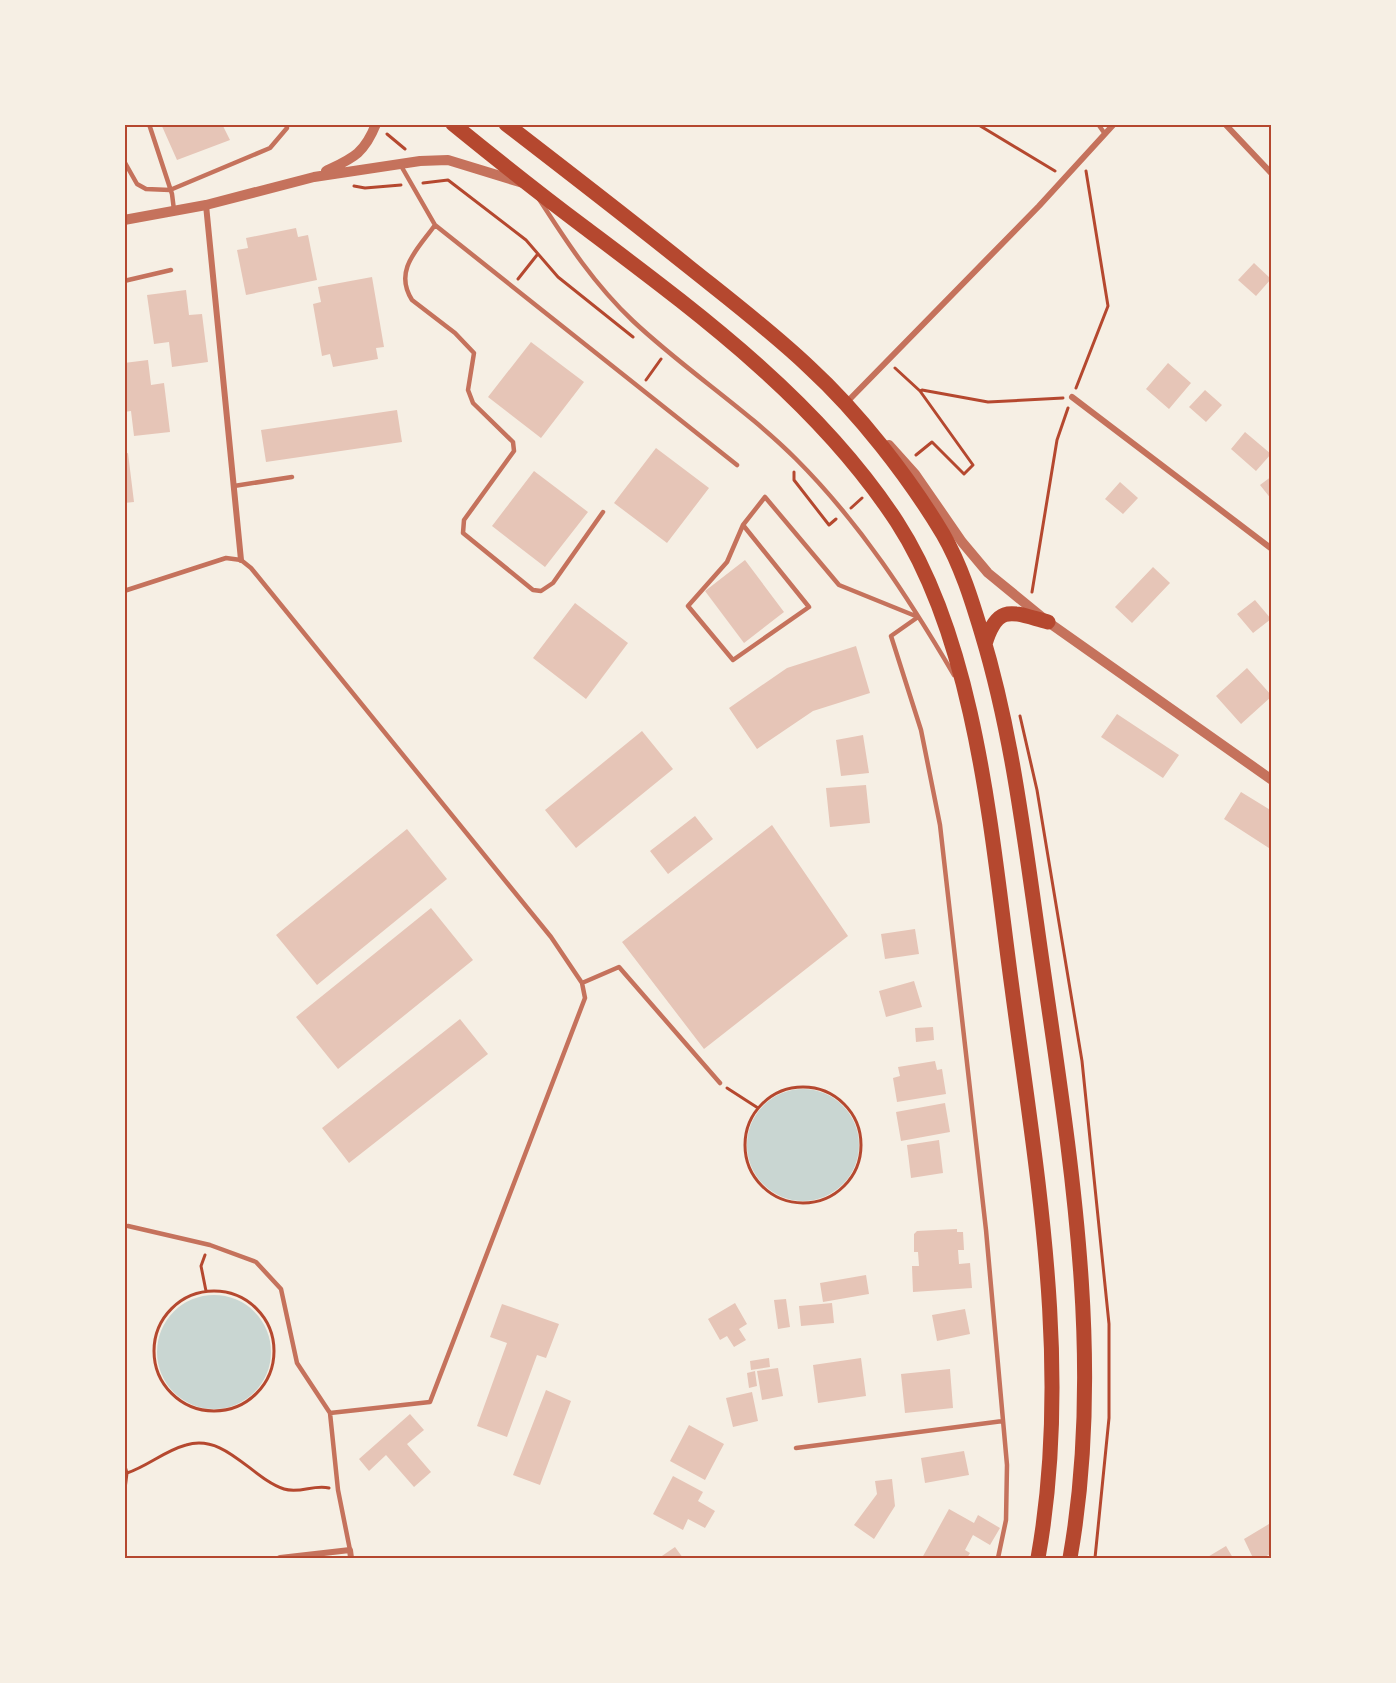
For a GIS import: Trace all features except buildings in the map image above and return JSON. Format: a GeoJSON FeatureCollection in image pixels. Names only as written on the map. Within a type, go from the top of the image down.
{"type":"FeatureCollection","features":[{"type":"Feature","properties":{"kind":"main road"},"geometry":{"type":"LineString","coordinates":[[453,124],[632,262],[802,405],[842,451],[896,521],[920,561],[945,626],[964,693],[981,769],[992,835],[1038,1187],[1052,1331],[1052,1451],[1038,1558]]}},
{"type":"Feature","properties":{"kind":"main road"},"geometry":{"type":"LineString","coordinates":[[506,124],[762,326],[846,404],[910,486],[944,536],[960,570],[985,644],[1003,711],[1017,787],[1058,1082],[1084,1326],[1087,1403],[1079,1509],[1070,1558]]}},
{"type":"Feature","properties":{"kind":"main road"},"geometry":{"type":"LineString","coordinates":[[985,644],[991,625],[999,616],[1008,613],[1048,622]]}},
{"type":"Feature","properties":{"kind":"street"},"geometry":{"type":"LineString","coordinates":[[1114,124],[846,404],[915,474],[962,542],[988,573],[1048,622],[1272,780]]}},
{"type":"Feature","properties":{"kind":"street"},"geometry":{"type":"LineString","coordinates":[[1225,124],[1272,174]]}},
{"type":"Feature","properties":{"kind":"street"},"geometry":{"type":"LineString","coordinates":[[314,177],[356,157],[379,128]]}},
{"type":"Feature","properties":{"kind":"street"},"geometry":{"type":"LineString","coordinates":[[124,220],[206,205],[314,177],[400,163],[448,160],[529,184]]}},
{"type":"Feature","properties":{"kind":"street"},"geometry":{"type":"LineString","coordinates":[[206,205],[241,560]]}},
{"type":"Feature","properties":{"kind":"street"},"geometry":{"type":"LineString","coordinates":[[1072,397],[1272,549]]}},
{"type":"Feature","properties":{"kind":"street"},"geometry":{"type":"LineString","coordinates":[[280,1558],[350,1550],[351,1558]]}},
{"type":"Feature","properties":{"kind":"lane"},"geometry":{"type":"LineString","coordinates":[[150,124],[174,210]]}},
{"type":"Feature","properties":{"kind":"lane"},"geometry":{"type":"LineString","coordinates":[[124,161],[137,184],[146,189],[170,190],[270,148],[287,128],[286,124]]}},
{"type":"Feature","properties":{"kind":"lane"},"geometry":{"type":"LineString","coordinates":[[1098,124],[1105,134]]}},
{"type":"Feature","properties":{"kind":"lane"},"geometry":{"type":"LineString","coordinates":[[400,163],[435,225],[737,465]]}},
{"type":"Feature","properties":{"kind":"lane"},"geometry":{"type":"LineString","coordinates":[[529,184],[587,272],[633,321],[795,458],[846,512],[887,567],[964,693]]}},
{"type":"Feature","properties":{"kind":"lane"},"geometry":{"type":"LineString","coordinates":[[435,225],[405,268],[404,279],[407,292],[412,300],[455,333],[474,353],[468,390],[473,403],[513,442],[514,451],[464,520],[464,533],[533,590],[541,591],[553,583],[603,512]]}},
{"type":"Feature","properties":{"kind":"lane"},"geometry":{"type":"LineString","coordinates":[[124,281],[171,270]]}},
{"type":"Feature","properties":{"kind":"lane"},"geometry":{"type":"LineString","coordinates":[[234,486],[292,477]]}},
{"type":"Feature","properties":{"kind":"lane"},"geometry":{"type":"LineString","coordinates":[[743,525],[809,607],[733,660],[688,606],[727,562],[743,525],[765,497],[839,585],[918,617]]}},
{"type":"Feature","properties":{"kind":"lane"},"geometry":{"type":"LineString","coordinates":[[124,591],[226,558],[241,560],[288,610],[385,736],[551,937],[582,983],[585,998],[430,1402],[330,1413]]}},
{"type":"Feature","properties":{"kind":"lane"},"geometry":{"type":"LineString","coordinates":[[918,617],[891,636],[921,730],[939,825],[986,1230],[1007,1465],[1006,1520],[998,1558]]}},
{"type":"Feature","properties":{"kind":"lane"},"geometry":{"type":"LineString","coordinates":[[582,983],[620,967],[720,1083]]}},
{"type":"Feature","properties":{"kind":"lane"},"geometry":{"type":"LineString","coordinates":[[128,1226],[210,1245],[256,1262],[281,1288],[297,1363],[330,1413],[338,1490],[350,1550]]}},
{"type":"Feature","properties":{"kind":"lane"},"geometry":{"type":"LineString","coordinates":[[796,1448],[1003,1421]]}},
{"type":"Feature","properties":{"kind":"path"},"geometry":{"type":"LineString","coordinates":[[977,124],[1065,177]]}},
{"type":"Feature","properties":{"kind":"path"},"geometry":{"type":"LineString","coordinates":[[379,128],[412,155]]}},
{"type":"Feature","properties":{"kind":"path"},"geometry":{"type":"LineString","coordinates":[[1038,597],[1032,592],[1057,440],[1108,306],[1083,158]]}},
{"type":"Feature","properties":{"kind":"path"},"geometry":{"type":"LineString","coordinates":[[345,184],[365,188],[448,180],[526,240],[558,277],[635,339]]}},
{"type":"Feature","properties":{"kind":"path"},"geometry":{"type":"LineString","coordinates":[[518,279],[538,254]]}},
{"type":"Feature","properties":{"kind":"path"},"geometry":{"type":"LineString","coordinates":[[652,352],[669,366]]}},
{"type":"Feature","properties":{"kind":"path"},"geometry":{"type":"LineString","coordinates":[[646,380],[661,359]]}},
{"type":"Feature","properties":{"kind":"path"},"geometry":{"type":"LineString","coordinates":[[888,361],[920,391],[973,465],[964,474],[932,442]]}},
{"type":"Feature","properties":{"kind":"path"},"geometry":{"type":"LineString","coordinates":[[920,391],[988,402],[1072,397]]}},
{"type":"Feature","properties":{"kind":"path"},"geometry":{"type":"LineString","coordinates":[[790,466],[795,473],[794,480],[829,525]]}},
{"type":"Feature","properties":{"kind":"path"},"geometry":{"type":"LineString","coordinates":[[720,1083],[758,1108]]}},
{"type":"Feature","properties":{"kind":"path"},"geometry":{"type":"LineString","coordinates":[[799,1087],[820,1089],[838,1098],[853,1113],[861,1139],[857,1166],[846,1184],[823,1200],[805,1203],[784,1200],[766,1191],[753,1176],[745,1152],[747,1128],[758,1108],[779,1092],[799,1087]]}},
{"type":"Feature","properties":{"kind":"path"},"geometry":{"type":"LineString","coordinates":[[206,1291],[202,1262],[210,1245]]}},
{"type":"Feature","properties":{"kind":"path"},"geometry":{"type":"LineString","coordinates":[[206,1291],[223,1292],[249,1302],[265,1318],[274,1341],[272,1371],[262,1388],[250,1400],[232,1409],[211,1412],[183,1404],[162,1383],[154,1361],[157,1332],[166,1315],[186,1298],[206,1291]]}},
{"type":"Feature","properties":{"kind":"path"},"geometry":{"type":"LineString","coordinates":[[127,1473],[166,1451],[189,1444],[204,1443],[217,1446],[282,1488],[298,1492],[325,1487],[338,1490]]}},
{"type":"Feature","properties":{"kind":"path"},"geometry":{"type":"LineString","coordinates":[[124,1463],[127,1473],[124,1497]]}},
{"type":"Feature","properties":{"kind":"shaded area"},"geometry":{"type":"Polygon","coordinates":[[[803,1089],[824,1093],[842,1106],[855,1124],[859,1145],[855,1166],[842,1184],[824,1197],[803,1201],[782,1197],[764,1184],[751,1166],[747,1145],[751,1124],[764,1106],[782,1093],[803,1089]]]}},
{"type":"Feature","properties":{"kind":"shaded area"},"geometry":{"type":"Polygon","coordinates":[[[214,1295],[236,1299],[254,1312],[267,1330],[271,1352],[267,1374],[254,1392],[236,1405],[214,1409],[192,1405],[174,1392],[161,1374],[157,1352],[161,1330],[174,1312],[192,1299],[214,1295]]]}}]}
